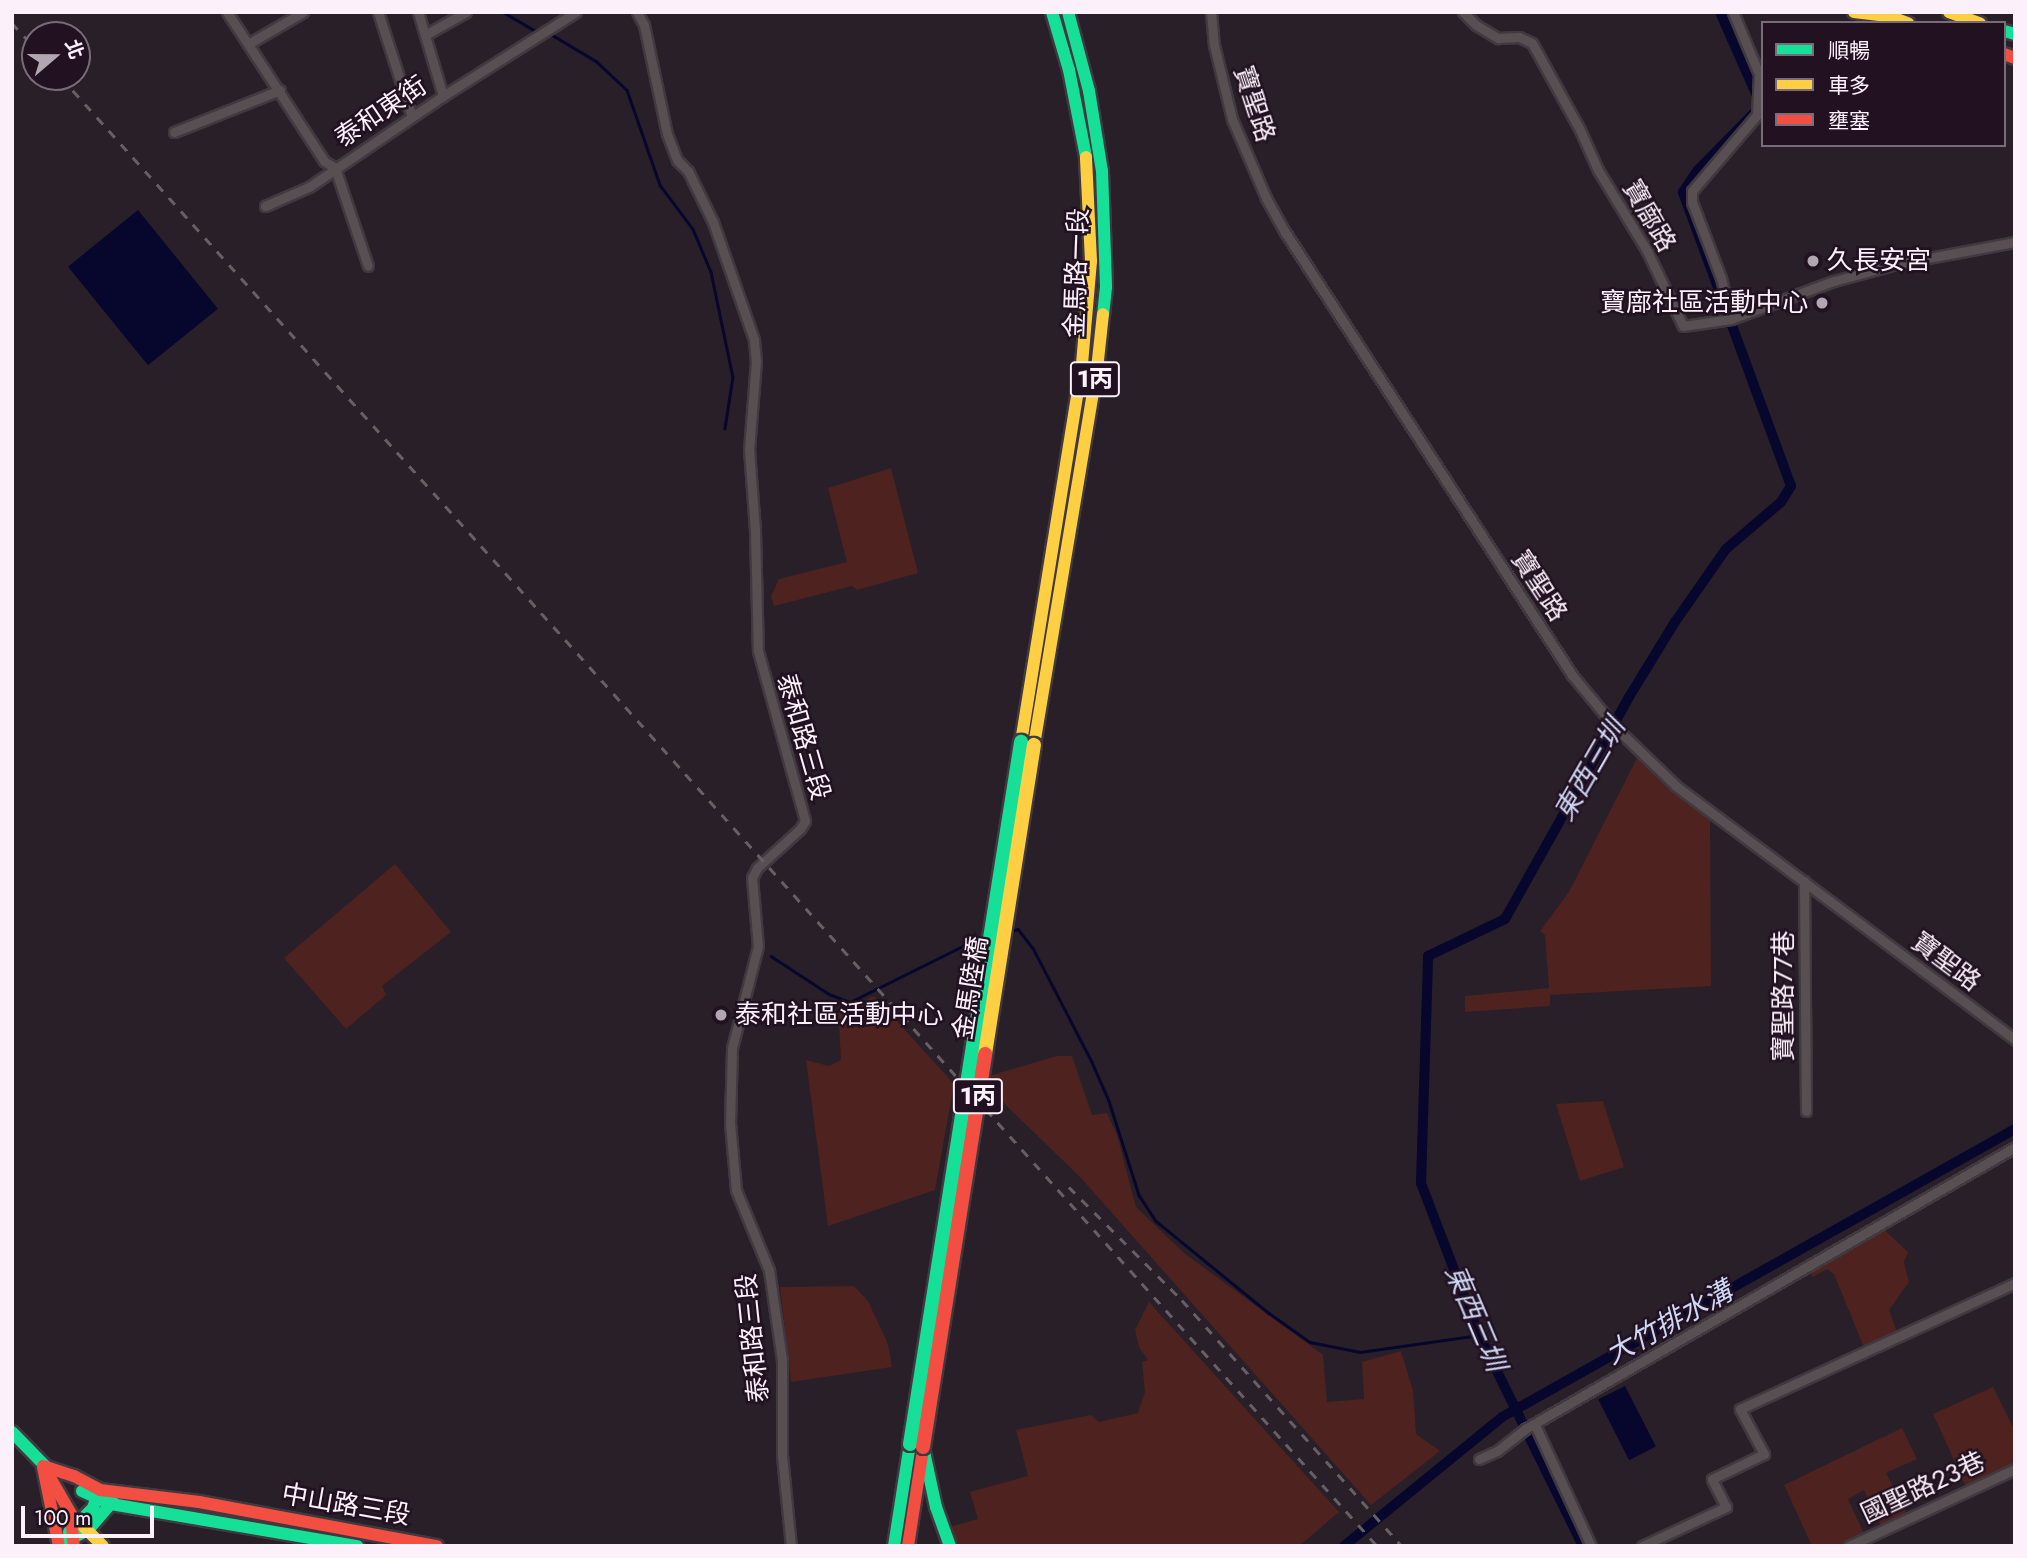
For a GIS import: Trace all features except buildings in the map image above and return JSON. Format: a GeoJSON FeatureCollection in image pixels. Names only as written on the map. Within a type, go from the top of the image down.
{"type":"FeatureCollection","features":[{"type":"Feature","properties":{"kind":"main road","name":"金馬路一段"},"geometry":{"type":"LineString","coordinates":[[1028,743],[1082,364],[1091,261],[1089,181],[1084,144],[1069,70],[1052,12]]}},
{"type":"Feature","properties":{"kind":"main road","name":"金馬路一段"},"geometry":{"type":"LineString","coordinates":[[1028,743],[1094,382],[1106,287],[1102,171],[1088,91],[1068,12]]}},
{"type":"Feature","properties":{"kind":"main road"},"geometry":{"type":"LineString","coordinates":[[1854,12],[1885,15],[1902,21]]}},
{"type":"Feature","properties":{"kind":"main road"},"geometry":{"type":"LineString","coordinates":[[1949,12],[1974,21]]}},
{"type":"Feature","properties":{"kind":"main road","name":"金馬陸橋"},"geometry":{"type":"LineString","coordinates":[[917,1446],[1028,743]]}},
{"type":"Feature","properties":{"kind":"main road","name":"中山路三段"},"geometry":{"type":"LineString","coordinates":[[12,1432],[43,1466],[105,1496],[357,1546]]}},
{"type":"Feature","properties":{"kind":"main road"},"geometry":{"type":"LineString","coordinates":[[917,1446],[950,1546]]}},
{"type":"Feature","properties":{"kind":"main road","name":"1丙"},"geometry":{"type":"LineString","coordinates":[[893,1543],[917,1446]]}},
{"type":"Feature","properties":{"kind":"main road","name":"1丙"},"geometry":{"type":"LineString","coordinates":[[908,1546],[917,1446]]}},
{"type":"Feature","properties":{"kind":"main road"},"geometry":{"type":"LineString","coordinates":[[43,1466],[59,1486],[77,1530],[103,1546]]}},
{"type":"Feature","properties":{"kind":"main road"},"geometry":{"type":"LineString","coordinates":[[43,1466],[59,1545],[77,1530],[105,1496]]}},
{"type":"Feature","properties":{"kind":"main road","name":"中山路三段"},"geometry":{"type":"LineString","coordinates":[[105,1496],[198,1503],[437,1546]]}},
{"type":"Feature","properties":{"kind":"street","name":"泰和東街"},"geometry":{"type":"LineString","coordinates":[[227,12],[324,161],[335,168],[576,12]]}},
{"type":"Feature","properties":{"kind":"street"},"geometry":{"type":"LineString","coordinates":[[248,44],[303,12]]}},
{"type":"Feature","properties":{"kind":"street"},"geometry":{"type":"LineString","coordinates":[[378,12],[412,117]]}},
{"type":"Feature","properties":{"kind":"street"},"geometry":{"type":"LineString","coordinates":[[418,12],[443,96]]}},
{"type":"Feature","properties":{"kind":"street"},"geometry":{"type":"LineString","coordinates":[[425,36],[466,12]]}},
{"type":"Feature","properties":{"kind":"street","name":"泰和路三段"},"geometry":{"type":"LineString","coordinates":[[637,12],[644,25],[667,134],[677,160],[688,171],[713,222],[754,340],[756,360],[749,449],[755,531],[758,651],[805,821],[800,829],[757,868],[752,878],[758,946],[732,1048],[730,1123],[736,1190],[769,1270],[782,1360],[782,1455],[791,1546]]}},
{"type":"Feature","properties":{"kind":"street","name":"寶聖路"},"geometry":{"type":"LineString","coordinates":[[1211,12],[1214,45],[1232,119],[1273,209],[1558,655],[1615,727],[1676,786],[2015,1040]]}},
{"type":"Feature","properties":{"kind":"street","name":"寶廍路"},"geometry":{"type":"LineString","coordinates":[[1462,12],[1476,25],[1498,38],[1519,37],[1532,43],[1580,130],[1598,170],[1647,251],[1683,326],[1731,319],[1834,281],[1896,264],[2015,242]]}},
{"type":"Feature","properties":{"kind":"street"},"geometry":{"type":"LineString","coordinates":[[1731,319],[1721,278],[1692,202],[1692,191],[1757,115],[1759,74],[1732,12]]}},
{"type":"Feature","properties":{"kind":"street"},"geometry":{"type":"LineString","coordinates":[[174,132],[280,90]]}},
{"type":"Feature","properties":{"kind":"street"},"geometry":{"type":"LineString","coordinates":[[265,206],[309,187],[335,168],[368,266]]}},
{"type":"Feature","properties":{"kind":"street","name":"寶聖路77巷"},"geometry":{"type":"LineString","coordinates":[[1804,881],[1806,1111]]}},
{"type":"Feature","properties":{"kind":"street"},"geometry":{"type":"LineString","coordinates":[[1479,1459],[2015,1147]]}},
{"type":"Feature","properties":{"kind":"street"},"geometry":{"type":"LineString","coordinates":[[1642,1546],[1726,1507],[1712,1479],[1764,1454],[1740,1409],[2015,1283]]}},
{"type":"Feature","properties":{"kind":"street"},"geometry":{"type":"LineString","coordinates":[[1535,1425],[1591,1546]]}},
{"type":"Feature","properties":{"kind":"street","name":"國聖路23巷"},"geometry":{"type":"LineString","coordinates":[[1849,1546],[2015,1469]]}},
{"type":"Feature","properties":{"kind":"shaded area"},"geometry":{"type":"Polygon","coordinates":[[[138,210],[218,309],[148,365],[68,267],[138,210]]]}},
{"type":"Feature","properties":{"kind":"shaded area"},"geometry":{"type":"Polygon","coordinates":[[[891,468],[918,573],[857,590],[852,586],[774,606],[771,596],[779,579],[847,562],[828,488],[891,468]]]}},
{"type":"Feature","properties":{"kind":"shaded area"},"geometry":{"type":"Polygon","coordinates":[[[1638,756],[1687,804],[1710,816],[1711,986],[1550,995],[1550,1006],[1465,1012],[1465,996],[1549,988],[1545,935],[1540,931],[1569,892],[1638,756]]]}},
{"type":"Feature","properties":{"kind":"shaded area"},"geometry":{"type":"Polygon","coordinates":[[[395,864],[451,932],[382,986],[386,995],[346,1029],[284,958],[395,864]]]}},
{"type":"Feature","properties":{"kind":"shaded area"},"geometry":{"type":"Polygon","coordinates":[[[874,996],[954,1084],[935,1190],[828,1226],[806,1060],[829,1066],[841,1060],[838,1005],[854,1006],[874,996]]]}},
{"type":"Feature","properties":{"kind":"shaded area"},"geometry":{"type":"Polygon","coordinates":[[[1057,1056],[1072,1056],[1092,1115],[1107,1113],[1117,1135],[1136,1207],[1184,1253],[1323,1355],[1327,1402],[1364,1399],[1362,1362],[1401,1351],[1413,1391],[1416,1434],[1440,1451],[1371,1505],[1081,1178],[986,1086],[992,1075],[1057,1056]]]}},
{"type":"Feature","properties":{"kind":"shaded area"},"geometry":{"type":"Polygon","coordinates":[[[1603,1101],[1624,1167],[1580,1181],[1556,1104],[1603,1101]]]}},
{"type":"Feature","properties":{"kind":"shaded area"},"geometry":{"type":"Polygon","coordinates":[[[1880,1226],[1908,1252],[1904,1262],[1909,1282],[1889,1310],[1898,1335],[1865,1350],[1834,1274],[1827,1269],[1813,1277],[1809,1273],[1880,1226]]]}},
{"type":"Feature","properties":{"kind":"shaded area"},"geometry":{"type":"Polygon","coordinates":[[[854,1286],[868,1301],[888,1344],[892,1367],[791,1382],[780,1287],[854,1286]]]}},
{"type":"Feature","properties":{"kind":"shaded area"},"geometry":{"type":"Polygon","coordinates":[[[1149,1302],[1339,1512],[1299,1546],[960,1546],[949,1527],[978,1519],[970,1492],[1028,1476],[1016,1430],[1091,1415],[1099,1422],[1138,1413],[1145,1392],[1142,1362],[1148,1360],[1139,1347],[1135,1330],[1149,1302]]]}},
{"type":"Feature","properties":{"kind":"shaded area"},"geometry":{"type":"Polygon","coordinates":[[[1625,1386],[1656,1447],[1629,1460],[1598,1400],[1625,1386]]]}},
{"type":"Feature","properties":{"kind":"shaded area"},"geometry":{"type":"Polygon","coordinates":[[[1993,1387],[2015,1431],[2015,1465],[1968,1491],[1933,1414],[1993,1387]]]}},
{"type":"Feature","properties":{"kind":"shaded area"},"geometry":{"type":"Polygon","coordinates":[[[1902,1428],[1917,1459],[1886,1473],[1909,1518],[1883,1530],[1864,1490],[1848,1499],[1866,1538],[1849,1546],[1812,1546],[1784,1485],[1902,1428]]]}},
{"type":"Feature","properties":{"kind":"waterway"},"geometry":{"type":"LineString","coordinates":[[503,12],[539,33]]}},
{"type":"Feature","properties":{"kind":"waterway","name":"東西三圳"},"geometry":{"type":"LineString","coordinates":[[1720,12],[1757,96]]}},
{"type":"Feature","properties":{"kind":"waterway"},"geometry":{"type":"LineString","coordinates":[[549,33],[596,61],[627,90],[660,185],[693,229],[711,272],[733,377],[725,428]]}},
{"type":"Feature","properties":{"kind":"waterway","name":"東西三圳"},"geometry":{"type":"LineString","coordinates":[[1583,1546],[1479,1335],[1421,1183],[1428,956],[1505,919],[1629,697],[1675,622],[1726,549],[1781,502],[1791,486],[1683,192],[1698,170],[1755,112]]}},
{"type":"Feature","properties":{"kind":"waterway"},"geometry":{"type":"LineString","coordinates":[[1011,931],[1018,929],[1033,948],[1092,1062],[1109,1101],[1139,1195],[1156,1221],[1269,1313],[1310,1342],[1360,1352],[1479,1335]]}},
{"type":"Feature","properties":{"kind":"waterway"},"geometry":{"type":"LineString","coordinates":[[771,956],[829,994],[850,1002],[963,946],[985,939]]}},
{"type":"Feature","properties":{"kind":"waterway","name":"大竹排水溝"},"geometry":{"type":"LineString","coordinates":[[1344,1546],[1502,1417],[2015,1129]]}},
{"type":"Feature","properties":{"kind":"railway"},"geometry":{"type":"LineString","coordinates":[[12,23],[21,33]]}},
{"type":"Feature","properties":{"kind":"railway"},"geometry":{"type":"LineString","coordinates":[[74,91],[1377,1546]]}},
{"type":"Feature","properties":{"kind":"railway"},"geometry":{"type":"LineString","coordinates":[[1069,1187],[1182,1300],[1402,1546]]}},
{"type":"Feature","properties":{"kind":"traffic: fast"},"geometry":{"type":"LineString","coordinates":[[1052,12],[1069,70],[1086,157]]}},
{"type":"Feature","properties":{"kind":"traffic: fast"},"geometry":{"type":"LineString","coordinates":[[1068,12],[1089,91],[1102,171],[1106,287],[1103,314]]}},
{"type":"Feature","properties":{"kind":"traffic: fast"},"geometry":{"type":"LineString","coordinates":[[2006,32],[2015,34]]}},
{"type":"Feature","properties":{"kind":"traffic: fast"},"geometry":{"type":"LineString","coordinates":[[910,1444],[1021,742]]}},
{"type":"Feature","properties":{"kind":"traffic: fast"},"geometry":{"type":"LineString","coordinates":[[12,1432],[50,1471]]}},
{"type":"Feature","properties":{"kind":"traffic: fast"},"geometry":{"type":"LineString","coordinates":[[894,1546],[910,1444]]}},
{"type":"Feature","properties":{"kind":"traffic: fast"},"geometry":{"type":"LineString","coordinates":[[923,1447],[936,1507],[950,1546]]}},
{"type":"Feature","properties":{"kind":"traffic: fast"},"geometry":{"type":"LineString","coordinates":[[82,1491],[111,1504],[357,1546]]}},
{"type":"Feature","properties":{"kind":"traffic: fast"},"geometry":{"type":"LineString","coordinates":[[69,1532],[93,1508],[99,1491]]}},
{"type":"Feature","properties":{"kind":"traffic: fast"},"geometry":{"type":"LineString","coordinates":[[67,1541],[88,1530],[111,1504],[112,1495]]}},
{"type":"Feature","properties":{"kind":"traffic: slow"},"geometry":{"type":"LineString","coordinates":[[1854,12],[1892,17]]}},
{"type":"Feature","properties":{"kind":"traffic: slow"},"geometry":{"type":"LineString","coordinates":[[1949,12],[1974,21]]}},
{"type":"Feature","properties":{"kind":"traffic: slow"},"geometry":{"type":"LineString","coordinates":[[1884,14],[1903,21]]}},
{"type":"Feature","properties":{"kind":"traffic: slow"},"geometry":{"type":"LineString","coordinates":[[1021,742],[1082,364],[1091,261],[1086,157]]}},
{"type":"Feature","properties":{"kind":"traffic: slow"},"geometry":{"type":"LineString","coordinates":[[1034,745],[1097,369],[1103,314]]}},
{"type":"Feature","properties":{"kind":"traffic: slow"},"geometry":{"type":"LineString","coordinates":[[985,1054],[1034,745]]}},
{"type":"Feature","properties":{"kind":"traffic: slow"},"geometry":{"type":"LineString","coordinates":[[81,1524],[103,1546]]}},
{"type":"Feature","properties":{"kind":"traffic: jam"},"geometry":{"type":"LineString","coordinates":[[2006,55],[2015,58]]}},
{"type":"Feature","properties":{"kind":"traffic: jam"},"geometry":{"type":"LineString","coordinates":[[923,1447],[985,1054]]}},
{"type":"Feature","properties":{"kind":"traffic: jam"},"geometry":{"type":"LineString","coordinates":[[908,1546],[922,1456]]}},
{"type":"Feature","properties":{"kind":"traffic: jam"},"geometry":{"type":"LineString","coordinates":[[43,1466],[74,1476],[100,1490],[199,1502],[437,1546]]}},
{"type":"Feature","properties":{"kind":"traffic: jam"},"geometry":{"type":"LineString","coordinates":[[43,1467],[59,1546]]}},
{"type":"Feature","properties":{"kind":"traffic: jam"},"geometry":{"type":"LineString","coordinates":[[44,1467],[71,1514],[74,1546]]}},
{"type":"Feature","properties":{"kind":"place","name":"久長安宮"},"geometry":{"type":"Point","coordinates":[1813,261]}},
{"type":"Feature","properties":{"kind":"place","name":"寶廍社區活動中心"},"geometry":{"type":"Point","coordinates":[1822,303]}},
{"type":"Feature","properties":{"kind":"place","name":"泰和社區活動中心"},"geometry":{"type":"Point","coordinates":[721,1015]}}]}
